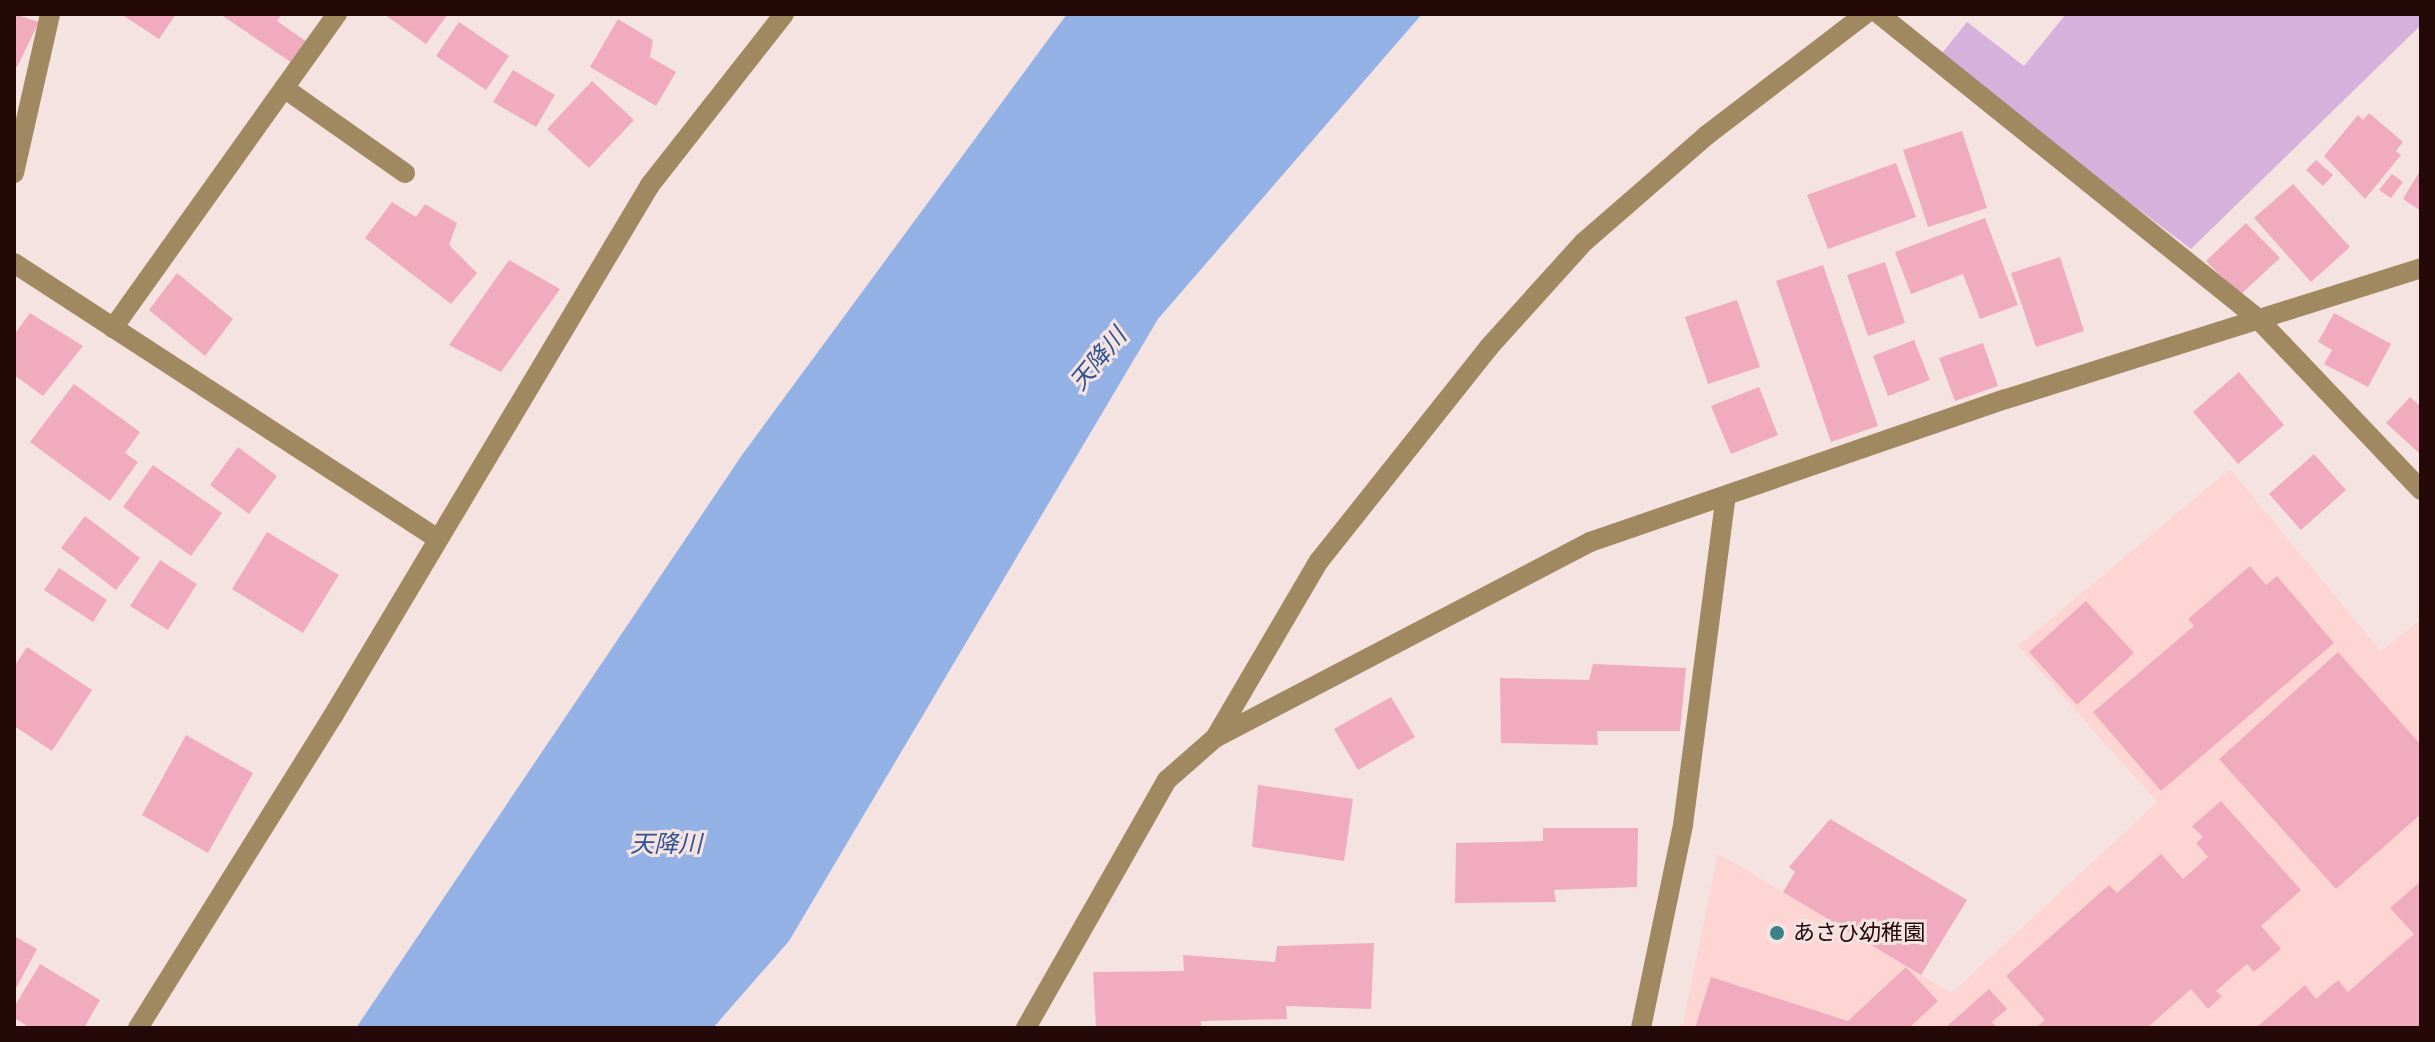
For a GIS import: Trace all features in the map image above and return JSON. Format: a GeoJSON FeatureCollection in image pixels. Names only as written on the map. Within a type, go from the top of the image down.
{"type":"FeatureCollection","features":[{"type":"Feature","properties":{"kind":"street"},"geometry":{"type":"LineString","coordinates":[[14,173],[50,14]]}},
{"type":"Feature","properties":{"kind":"street"},"geometry":{"type":"LineString","coordinates":[[113,328],[337,14]]}},
{"type":"Feature","properties":{"kind":"street"},"geometry":{"type":"LineString","coordinates":[[138,1028],[438,539],[650,185],[784,14]]}},
{"type":"Feature","properties":{"kind":"street"},"geometry":{"type":"LineString","coordinates":[[1215,738],[1319,561],[1521,312],[1584,242],[1707,135],[1865,14]]}},
{"type":"Feature","properties":{"kind":"street"},"geometry":{"type":"LineString","coordinates":[[1879,14],[2259,320],[2421,490]]}},
{"type":"Feature","properties":{"kind":"street"},"geometry":{"type":"LineString","coordinates":[[284,88],[405,173]]}},
{"type":"Feature","properties":{"kind":"street"},"geometry":{"type":"LineString","coordinates":[[14,263],[438,539]]}},
{"type":"Feature","properties":{"kind":"street"},"geometry":{"type":"LineString","coordinates":[[1026,1028],[1167,780],[1215,738],[1590,542],[2006,399],[2421,268]]}},
{"type":"Feature","properties":{"kind":"street"},"geometry":{"type":"LineString","coordinates":[[1641,1028],[1683,825],[1726,496]]}},
{"type":"Feature","properties":{"kind":"shaded area"},"geometry":{"type":"Polygon","coordinates":[[[2066,14],[2421,14],[2421,25],[2191,249],[1938,58],[1967,22],[2024,66],[2066,14]]]}},
{"type":"Feature","properties":{"kind":"shaded area"},"geometry":{"type":"Polygon","coordinates":[[[2230,469],[2381,651],[2421,619],[2421,1028],[1682,1028],[1718,853],[1952,993],[2157,802],[2018,646],[2230,469]]]}},
{"type":"Feature","properties":{"kind":"water","name":"天降川"},"geometry":{"type":"Polygon","coordinates":[[[1067,14],[1422,14],[1158,319],[789,941],[713,1028],[356,1028],[742,455],[1067,14]]]}},
{"type":"Feature","properties":{"kind":"building"},"geometry":{"type":"Polygon","coordinates":[[[14,14],[39,22],[17,67],[14,66],[14,14]]]}},
{"type":"Feature","properties":{"kind":"building"},"geometry":{"type":"Polygon","coordinates":[[[121,14],[176,14],[159,39],[121,14]]]}},
{"type":"Feature","properties":{"kind":"building"},"geometry":{"type":"Polygon","coordinates":[[[220,14],[282,14],[277,21],[307,42],[292,63],[220,14]]]}},
{"type":"Feature","properties":{"kind":"building"},"geometry":{"type":"Polygon","coordinates":[[[384,14],[448,14],[426,44],[384,14]]]}},
{"type":"Feature","properties":{"kind":"building"},"geometry":{"type":"Polygon","coordinates":[[[618,19],[653,40],[650,57],[676,72],[656,106],[590,67],[618,19]]]}},
{"type":"Feature","properties":{"kind":"building"},"geometry":{"type":"Polygon","coordinates":[[[459,22],[509,56],[486,90],[436,56],[459,22]]]}},
{"type":"Feature","properties":{"kind":"building"},"geometry":{"type":"Polygon","coordinates":[[[513,70],[555,95],[536,127],[493,102],[513,70]]]}},
{"type":"Feature","properties":{"kind":"building"},"geometry":{"type":"Polygon","coordinates":[[[592,81],[634,120],[589,168],[547,129],[592,81]]]}},
{"type":"Feature","properties":{"kind":"building"},"geometry":{"type":"Polygon","coordinates":[[[2369,113],[2403,142],[2396,151],[2401,155],[2365,199],[2324,156],[2358,115],[2363,120],[2369,113]]]}},
{"type":"Feature","properties":{"kind":"building"},"geometry":{"type":"Polygon","coordinates":[[[1962,131],[1987,208],[1928,227],[1903,150],[1962,131]]]}},
{"type":"Feature","properties":{"kind":"building"},"geometry":{"type":"Polygon","coordinates":[[[2316,160],[2333,175],[2323,186],[2306,170],[2316,160]]]}},
{"type":"Feature","properties":{"kind":"building"},"geometry":{"type":"Polygon","coordinates":[[[1896,163],[1916,217],[1828,249],[1807,195],[1896,163]]]}},
{"type":"Feature","properties":{"kind":"building"},"geometry":{"type":"Polygon","coordinates":[[[2421,169],[2421,211],[2403,199],[2421,169]]]}},
{"type":"Feature","properties":{"kind":"building"},"geometry":{"type":"Polygon","coordinates":[[[2392,174],[2403,182],[2391,198],[2379,190],[2392,174]]]}},
{"type":"Feature","properties":{"kind":"building"},"geometry":{"type":"Polygon","coordinates":[[[2293,184],[2350,247],[2311,282],[2254,218],[2293,184]]]}},
{"type":"Feature","properties":{"kind":"building"},"geometry":{"type":"Polygon","coordinates":[[[392,202],[416,217],[425,204],[457,223],[449,245],[477,273],[451,304],[365,238],[392,202]]]}},
{"type":"Feature","properties":{"kind":"building"},"geometry":{"type":"Polygon","coordinates":[[[1985,218],[2018,305],[1980,319],[1963,274],[1911,294],[1895,252],[1985,218]]]}},
{"type":"Feature","properties":{"kind":"building"},"geometry":{"type":"Polygon","coordinates":[[[2246,223],[2280,258],[2240,295],[2206,261],[2246,223]]]}},
{"type":"Feature","properties":{"kind":"building"},"geometry":{"type":"Polygon","coordinates":[[[2060,257],[2084,331],[2036,347],[2011,273],[2060,257]]]}},
{"type":"Feature","properties":{"kind":"building"},"geometry":{"type":"Polygon","coordinates":[[[509,260],[560,289],[501,372],[449,345],[509,260]]]}},
{"type":"Feature","properties":{"kind":"building"},"geometry":{"type":"Polygon","coordinates":[[[1885,262],[1905,323],[1868,336],[1847,275],[1885,262]]]}},
{"type":"Feature","properties":{"kind":"building"},"geometry":{"type":"Polygon","coordinates":[[[1823,265],[1878,426],[1831,442],[1776,281],[1823,265]]]}},
{"type":"Feature","properties":{"kind":"building"},"geometry":{"type":"Polygon","coordinates":[[[177,273],[233,319],[205,356],[149,310],[177,273]]]}},
{"type":"Feature","properties":{"kind":"building"},"geometry":{"type":"Polygon","coordinates":[[[1737,300],[1760,367],[1708,384],[1685,317],[1737,300]]]}},
{"type":"Feature","properties":{"kind":"building"},"geometry":{"type":"Polygon","coordinates":[[[30,313],[83,346],[43,396],[14,375],[14,335],[30,313]]]}},
{"type":"Feature","properties":{"kind":"building"},"geometry":{"type":"Polygon","coordinates":[[[2334,313],[2391,344],[2368,387],[2324,364],[2332,350],[2318,342],[2334,313]]]}},
{"type":"Feature","properties":{"kind":"building"},"geometry":{"type":"Polygon","coordinates":[[[1914,340],[1930,380],[1888,396],[1873,356],[1914,340]]]}},
{"type":"Feature","properties":{"kind":"building"},"geometry":{"type":"Polygon","coordinates":[[[1983,343],[1998,386],[1955,401],[1939,358],[1983,343]]]}},
{"type":"Feature","properties":{"kind":"building"},"geometry":{"type":"Polygon","coordinates":[[[2239,372],[2284,425],[2238,464],[2193,412],[2239,372]]]}},
{"type":"Feature","properties":{"kind":"building"},"geometry":{"type":"Polygon","coordinates":[[[74,384],[140,432],[125,453],[138,462],[110,501],[30,442],[74,384]]]}},
{"type":"Feature","properties":{"kind":"building"},"geometry":{"type":"Polygon","coordinates":[[[1759,387],[1778,435],[1731,454],[1711,406],[1759,387]]]}},
{"type":"Feature","properties":{"kind":"building"},"geometry":{"type":"Polygon","coordinates":[[[2410,397],[2421,407],[2419,453],[2386,423],[2410,397]]]}},
{"type":"Feature","properties":{"kind":"building"},"geometry":{"type":"Polygon","coordinates":[[[238,447],[277,476],[249,514],[210,485],[238,447]]]}},
{"type":"Feature","properties":{"kind":"building"},"geometry":{"type":"Polygon","coordinates":[[[2314,454],[2346,490],[2301,530],[2269,494],[2314,454]]]}},
{"type":"Feature","properties":{"kind":"building"},"geometry":{"type":"Polygon","coordinates":[[[153,465],[222,513],[191,556],[123,507],[153,465]]]}},
{"type":"Feature","properties":{"kind":"building"},"geometry":{"type":"Polygon","coordinates":[[[85,516],[140,558],[116,590],[61,548],[85,516]]]}},
{"type":"Feature","properties":{"kind":"building"},"geometry":{"type":"Polygon","coordinates":[[[267,532],[339,575],[303,633],[232,589],[267,532]]]}},
{"type":"Feature","properties":{"kind":"building"},"geometry":{"type":"Polygon","coordinates":[[[160,560],[197,584],[168,630],[130,606],[160,560]]]}},
{"type":"Feature","properties":{"kind":"building"},"geometry":{"type":"Polygon","coordinates":[[[2250,566],[2266,585],[2277,576],[2334,643],[2161,791],[2093,712],[2194,626],[2188,619],[2250,566]]]}},
{"type":"Feature","properties":{"kind":"building"},"geometry":{"type":"Polygon","coordinates":[[[59,568],[107,600],[93,622],[44,590],[59,568]]]}},
{"type":"Feature","properties":{"kind":"building"},"geometry":{"type":"Polygon","coordinates":[[[2086,601],[2134,653],[2077,705],[2029,652],[2086,601]]]}},
{"type":"Feature","properties":{"kind":"building"},"geometry":{"type":"Polygon","coordinates":[[[27,647],[92,690],[52,751],[14,726],[14,667],[27,647]]]}},
{"type":"Feature","properties":{"kind":"building"},"geometry":{"type":"Polygon","coordinates":[[[2338,652],[2421,745],[2421,814],[2336,889],[2219,759],[2338,652]]]}},
{"type":"Feature","properties":{"kind":"building"},"geometry":{"type":"Polygon","coordinates":[[[1593,664],[1686,668],[1680,731],[1597,731],[1598,745],[1501,743],[1500,678],[1589,680],[1593,664]]]}},
{"type":"Feature","properties":{"kind":"building"},"geometry":{"type":"Polygon","coordinates":[[[1391,697],[1415,737],[1358,770],[1334,729],[1391,697]]]}},
{"type":"Feature","properties":{"kind":"building"},"geometry":{"type":"Polygon","coordinates":[[[186,735],[253,773],[208,853],[142,815],[186,735]]]}},
{"type":"Feature","properties":{"kind":"building"},"geometry":{"type":"Polygon","coordinates":[[[1258,785],[1353,799],[1344,861],[1252,847],[1258,785]]]}},
{"type":"Feature","properties":{"kind":"building"},"geometry":{"type":"Polygon","coordinates":[[[2221,801],[2301,890],[2261,926],[2281,949],[2254,972],[2247,964],[2216,991],[2222,996],[2208,1009],[2191,989],[2147,1028],[2035,1028],[2045,1020],[2006,976],[2109,885],[2117,893],[2161,854],[2183,879],[2208,857],[2196,843],[2203,837],[2192,826],[2221,801]]]}},
{"type":"Feature","properties":{"kind":"building"},"geometry":{"type":"Polygon","coordinates":[[[1830,819],[1967,900],[1921,975],[1783,892],[1795,872],[1789,867],[1830,819]]]}},
{"type":"Feature","properties":{"kind":"building"},"geometry":{"type":"Polygon","coordinates":[[[1543,828],[1638,828],[1637,887],[1554,890],[1556,902],[1455,903],[1456,843],[1543,841],[1543,828]]]}},
{"type":"Feature","properties":{"kind":"building"},"geometry":{"type":"Polygon","coordinates":[[[2421,881],[2421,1028],[2256,1028],[2305,985],[2316,999],[2338,980],[2348,992],[2414,934],[2390,908],[2421,881]]]}},
{"type":"Feature","properties":{"kind":"building"},"geometry":{"type":"Polygon","coordinates":[[[14,936],[37,949],[14,992],[14,936]]]}},
{"type":"Feature","properties":{"kind":"building"},"geometry":{"type":"Polygon","coordinates":[[[1374,943],[1371,1009],[1286,1006],[1287,1019],[1201,1021],[1201,1028],[1096,1028],[1093,972],[1184,971],[1183,955],[1275,962],[1277,946],[1374,943]]]}},
{"type":"Feature","properties":{"kind":"building"},"geometry":{"type":"Polygon","coordinates":[[[40,964],[100,1000],[84,1028],[31,1028],[14,1018],[14,1007],[40,964]]]}},
{"type":"Feature","properties":{"kind":"building"},"geometry":{"type":"Polygon","coordinates":[[[1906,967],[1938,1001],[1909,1028],[1695,1028],[1711,977],[1848,1021],[1906,967]]]}},
{"type":"Feature","properties":{"kind":"building"},"geometry":{"type":"Polygon","coordinates":[[[1989,989],[2007,1009],[1992,1022],[1997,1028],[1945,1028],[1989,989]]]}},
{"type":"Feature","properties":{"kind":"place","name":"あさひ幼稚園"},"geometry":{"type":"Point","coordinates":[1777,933]}}]}
